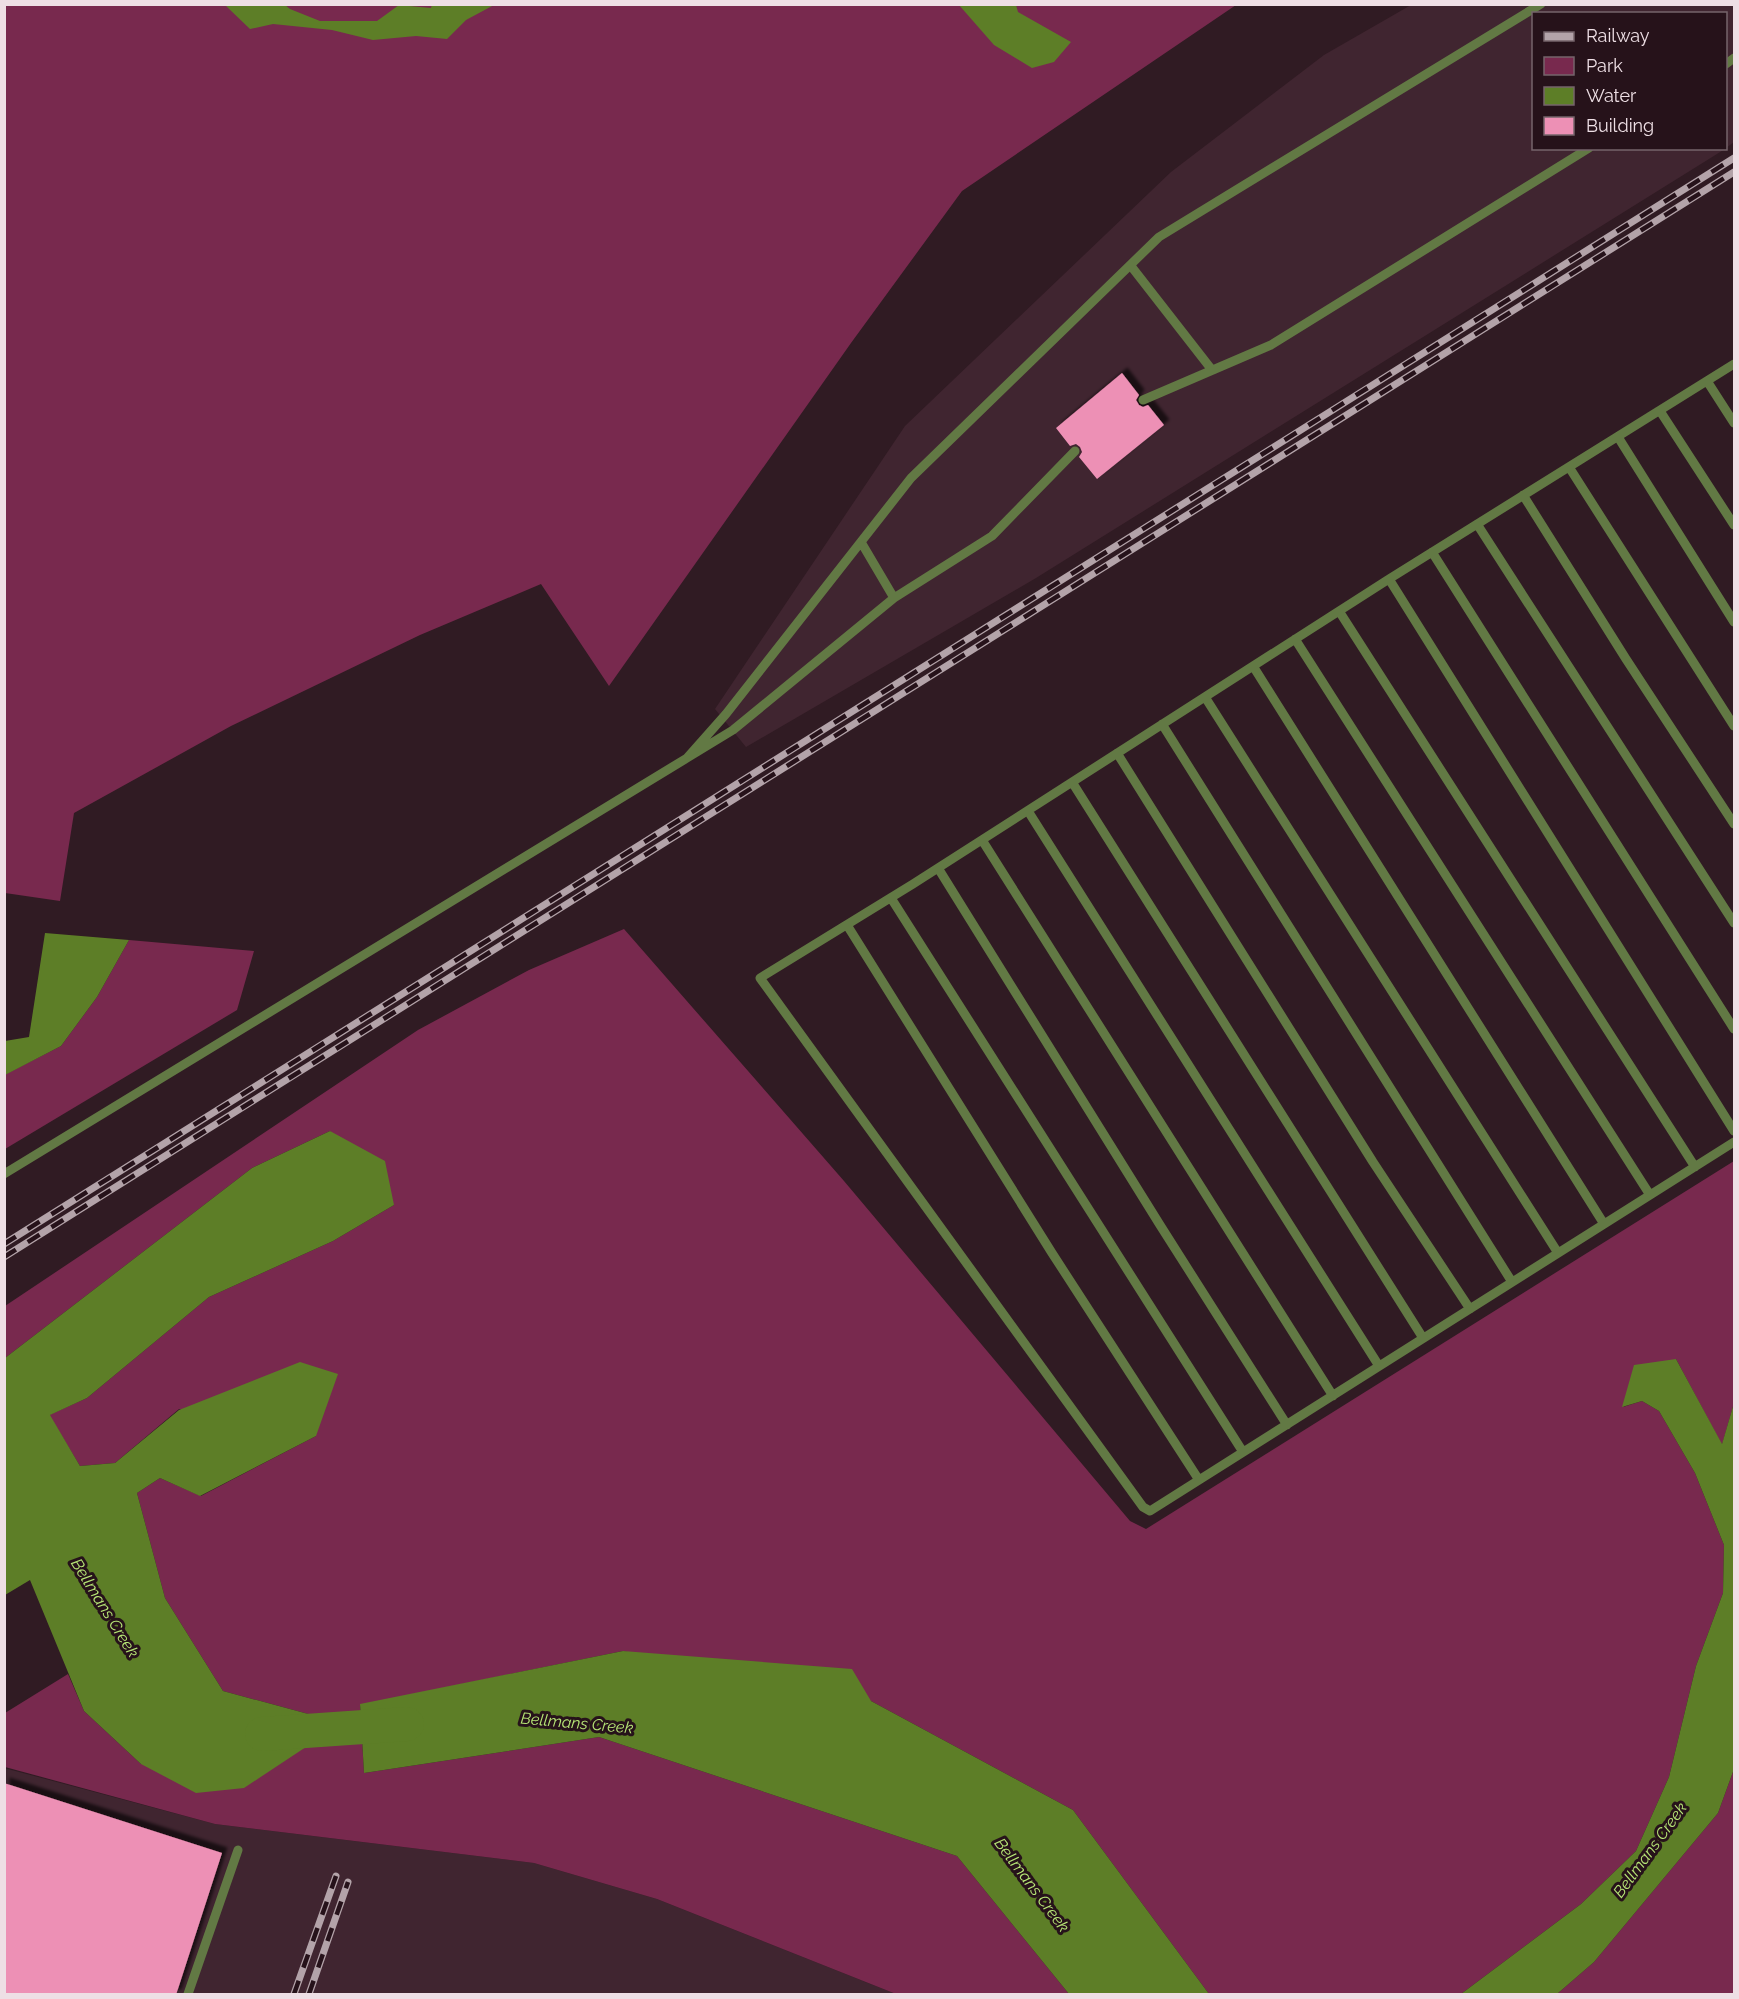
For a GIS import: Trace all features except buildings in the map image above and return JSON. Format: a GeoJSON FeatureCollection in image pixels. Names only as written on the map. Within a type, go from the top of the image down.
{"type":"FeatureCollection","features":[{"type":"Feature","properties":{"kind":"lane"},"geometry":{"type":"LineString","coordinates":[[687,758],[726,714],[911,478],[1159,237],[1541,4]]}},
{"type":"Feature","properties":{"kind":"lane"},"geometry":{"type":"LineString","coordinates":[[1143,400],[1271,345],[1586,150]]}},
{"type":"Feature","properties":{"kind":"lane"},"geometry":{"type":"LineString","coordinates":[[1131,266],[1212,370]]}},
{"type":"Feature","properties":{"kind":"lane"},"geometry":{"type":"LineString","coordinates":[[1734,364],[1339,610],[1028,811],[760,978],[1143,1507],[1150,1511],[1734,1142]]}},
{"type":"Feature","properties":{"kind":"lane"},"geometry":{"type":"LineString","coordinates":[[1707,381],[1734,423]]}},
{"type":"Feature","properties":{"kind":"lane"},"geometry":{"type":"LineString","coordinates":[[1660,411],[1734,525]]}},
{"type":"Feature","properties":{"kind":"lane"},"geometry":{"type":"LineString","coordinates":[[1618,436],[1734,622]]}},
{"type":"Feature","properties":{"kind":"lane"},"geometry":{"type":"LineString","coordinates":[[4,1174],[733,730],[894,598],[992,536],[1075,451]]}},
{"type":"Feature","properties":{"kind":"lane"},"geometry":{"type":"LineString","coordinates":[[1569,467],[1734,726]]}},
{"type":"Feature","properties":{"kind":"lane"},"geometry":{"type":"LineString","coordinates":[[1524,495],[1734,824]]}},
{"type":"Feature","properties":{"kind":"lane"},"geometry":{"type":"LineString","coordinates":[[1477,524],[1734,922]]}},
{"type":"Feature","properties":{"kind":"lane"},"geometry":{"type":"LineString","coordinates":[[861,542],[894,598]]}},
{"type":"Feature","properties":{"kind":"lane"},"geometry":{"type":"LineString","coordinates":[[1432,552],[1734,1029]]}},
{"type":"Feature","properties":{"kind":"lane"},"geometry":{"type":"LineString","coordinates":[[1389,579],[1734,1131]]}},
{"type":"Feature","properties":{"kind":"lane"},"geometry":{"type":"LineString","coordinates":[[1339,610],[1695,1167]]}},
{"type":"Feature","properties":{"kind":"lane"},"geometry":{"type":"LineString","coordinates":[[1295,639],[1650,1195]]}},
{"type":"Feature","properties":{"kind":"lane"},"geometry":{"type":"LineString","coordinates":[[1253,666],[1604,1224]]}},
{"type":"Feature","properties":{"kind":"lane"},"geometry":{"type":"LineString","coordinates":[[1205,697],[1558,1254]]}},
{"type":"Feature","properties":{"kind":"lane"},"geometry":{"type":"LineString","coordinates":[[1162,724],[1512,1282]]}},
{"type":"Feature","properties":{"kind":"lane"},"geometry":{"type":"LineString","coordinates":[[1117,753],[1373,1162],[1470,1309]]}},
{"type":"Feature","properties":{"kind":"lane"},"geometry":{"type":"LineString","coordinates":[[1072,782],[1423,1338]]}},
{"type":"Feature","properties":{"kind":"lane"},"geometry":{"type":"LineString","coordinates":[[1028,811],[1379,1366]]}},
{"type":"Feature","properties":{"kind":"lane"},"geometry":{"type":"LineString","coordinates":[[982,840],[1333,1396]]}},
{"type":"Feature","properties":{"kind":"lane"},"geometry":{"type":"LineString","coordinates":[[938,868],[1287,1425]]}},
{"type":"Feature","properties":{"kind":"lane"},"geometry":{"type":"LineString","coordinates":[[891,898],[1243,1452]]}},
{"type":"Feature","properties":{"kind":"lane"},"geometry":{"type":"LineString","coordinates":[[847,925],[1046,1243],[1199,1480]]}},
{"type":"Feature","properties":{"kind":"lane"},"geometry":{"type":"LineString","coordinates":[[188,1995],[238,1850]]}},
{"type":"Feature","properties":{"kind":"shaded area"},"geometry":{"type":"Polygon","coordinates":[[[1411,5],[1734,5],[1734,142],[1727,147],[1727,12],[1532,12],[1532,150],[1723,150],[1036,578],[746,747],[715,709],[905,426],[1171,172],[1324,55],[1411,5]]]}},
{"type":"Feature","properties":{"kind":"shaded area"},"geometry":{"type":"Polygon","coordinates":[[[4,1768],[215,1824],[534,1863],[657,1899],[896,1994],[5,1994],[4,1768]]]}},
{"type":"Feature","properties":{"kind":"green space"},"geometry":{"type":"Polygon","coordinates":[[[5,5],[1236,5],[962,191],[851,343],[609,686],[541,584],[420,635],[231,726],[74,813],[60,901],[5,893],[5,5]]]}},
{"type":"Feature","properties":{"kind":"green space"},"geometry":{"type":"Polygon","coordinates":[[[624,929],[844,1181],[1130,1521],[1146,1529],[1734,1161],[1734,1403],[1722,1445],[1676,1359],[1623,1407],[1642,1401],[1659,1411],[1695,1473],[1724,1545],[1723,1593],[1696,1666],[1669,1777],[1636,1851],[1581,1904],[1461,1994],[1209,1994],[1073,1810],[871,1701],[623,1651],[360,1705],[364,1773],[599,1737],[957,1856],[1069,1994],[896,1994],[657,1899],[534,1863],[215,1824],[5,1767],[5,1713],[68,1674],[84,1711],[141,1764],[312,1715],[223,1691],[165,1598],[137,1493],[160,1478],[201,1496],[316,1436],[179,1409],[115,1463],[80,1466],[49,1415],[87,1398],[209,1297],[333,1241],[394,1205],[330,1131],[252,1168],[5,1358],[5,1306],[418,1030],[529,970],[624,929]]]}},
{"type":"Feature","properties":{"kind":"green space"},"geometry":{"type":"Polygon","coordinates":[[[129,940],[254,951],[237,1010],[5,1149],[4,1075],[61,1046],[97,997],[129,940]]]}},
{"type":"Feature","properties":{"kind":"green space"},"geometry":{"type":"Polygon","coordinates":[[[1734,1769],[1734,1994],[1557,1994],[1594,1962],[1718,1813],[1734,1769]]]}},
{"type":"Feature","properties":{"kind":"water"},"geometry":{"type":"Polygon","coordinates":[[[432,4],[494,5],[466,20],[447,39],[416,36],[373,40],[332,30],[273,24],[250,29],[225,5],[285,5],[320,21],[377,21],[399,5],[431,8],[432,4]]]}},
{"type":"Feature","properties":{"kind":"water"},"geometry":{"type":"Polygon","coordinates":[[[959,5],[1016,5],[1018,12],[1071,42],[1054,62],[1032,68],[994,45],[959,5]]]}},
{"type":"Feature","properties":{"kind":"water"},"geometry":{"type":"Polygon","coordinates":[[[45,933],[129,940],[97,997],[61,1046],[5,1075],[5,1041],[29,1037],[45,933]]]}},
{"type":"Feature","properties":{"kind":"water"},"geometry":{"type":"Polygon","coordinates":[[[330,1131],[385,1161],[394,1205],[333,1241],[209,1297],[87,1398],[50,1415],[80,1466],[115,1463],[179,1410],[300,1362],[338,1374],[316,1436],[200,1496],[160,1478],[137,1493],[165,1598],[223,1691],[312,1715],[306,1747],[244,1788],[196,1793],[141,1764],[84,1711],[30,1580],[5,1595],[5,1358],[252,1168],[330,1131]]]}},
{"type":"Feature","properties":{"kind":"water"},"geometry":{"type":"Polygon","coordinates":[[[1676,1359],[1722,1444],[1734,1403],[1734,1769],[1718,1813],[1594,1962],[1557,1994],[1461,1994],[1581,1904],[1636,1851],[1669,1777],[1696,1666],[1723,1593],[1724,1545],[1695,1473],[1659,1411],[1642,1401],[1622,1407],[1634,1365],[1676,1359]]]}},
{"type":"Feature","properties":{"kind":"water"},"geometry":{"type":"Polygon","coordinates":[[[623,1651],[852,1669],[871,1701],[1073,1810],[1209,1994],[1069,1994],[957,1856],[599,1737],[364,1773],[360,1704],[623,1651]]]}},
{"type":"Feature","properties":{"kind":"waterway","name":"Bellmans Creek"},"geometry":{"type":"LineString","coordinates":[[262,1734],[407,1724]]}},
{"type":"Feature","properties":{"kind":"railway"},"geometry":{"type":"LineString","coordinates":[[4,1244],[1734,158]]}},
{"type":"Feature","properties":{"kind":"railway"},"geometry":{"type":"LineString","coordinates":[[4,1257],[1734,172]]}},
{"type":"Feature","properties":{"kind":"railway"},"geometry":{"type":"LineString","coordinates":[[294,1994],[336,1876]]}},
{"type":"Feature","properties":{"kind":"railway"},"geometry":{"type":"LineString","coordinates":[[309,1994],[348,1882]]}}]}
